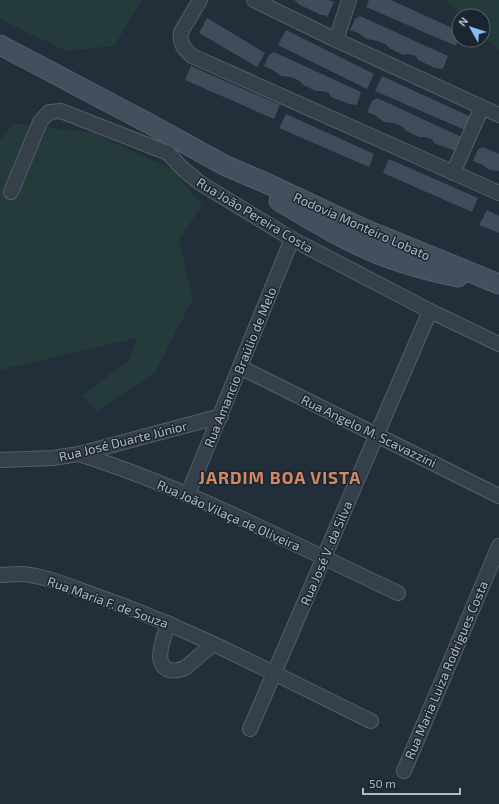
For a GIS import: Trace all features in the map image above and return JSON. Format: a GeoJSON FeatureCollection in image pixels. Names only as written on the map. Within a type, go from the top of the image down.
{"type":"FeatureCollection","features":[{"type":"Feature","properties":{"kind":"main road","name":"Rodovia Monteiro Lobato"},"geometry":{"type":"LineString","coordinates":[[0,46],[171,145],[266,183],[364,229],[499,285]]}},
{"type":"Feature","properties":{"kind":"street"},"geometry":{"type":"LineString","coordinates":[[200,0],[181,32],[180,37],[182,44],[192,56],[499,193]]}},
{"type":"Feature","properties":{"kind":"street"},"geometry":{"type":"LineString","coordinates":[[254,0],[336,40],[499,115]]}},
{"type":"Feature","properties":{"kind":"street"},"geometry":{"type":"LineString","coordinates":[[336,40],[350,0]]}},
{"type":"Feature","properties":{"kind":"street"},"geometry":{"type":"LineString","coordinates":[[453,173],[482,107]]}},
{"type":"Feature","properties":{"kind":"street","name":"Rua João Pereira Costa"},"geometry":{"type":"LineString","coordinates":[[11,192],[40,122],[49,112],[61,111],[171,145],[183,169],[200,183],[292,240],[430,311],[499,344]]}},
{"type":"Feature","properties":{"kind":"street","name":"Rua Amancio Braúlio de Melo"},"geometry":{"type":"LineString","coordinates":[[188,494],[292,240]]}},
{"type":"Feature","properties":{"kind":"street","name":"Rua José V. da Silva"},"geometry":{"type":"LineString","coordinates":[[250,729],[430,311]]}},
{"type":"Feature","properties":{"kind":"street","name":"Rua Angelo M. Scavazzini"},"geometry":{"type":"LineString","coordinates":[[240,368],[377,434],[499,496]]}},
{"type":"Feature","properties":{"kind":"street","name":"Rua José Duarte Júnior"},"geometry":{"type":"LineString","coordinates":[[0,460],[53,458],[79,454],[221,416]]}},
{"type":"Feature","properties":{"kind":"street","name":"Rua João Vilaça de Oliveira"},"geometry":{"type":"LineString","coordinates":[[79,454],[188,494],[398,594]]}},
{"type":"Feature","properties":{"kind":"street","name":"Rua Maria Luiza Rodrigues Costa"},"geometry":{"type":"LineString","coordinates":[[404,771],[499,546]]}},
{"type":"Feature","properties":{"kind":"street","name":"Rua Maria F. de Souza"},"geometry":{"type":"LineString","coordinates":[[0,575],[18,574],[47,580],[124,605],[213,644],[371,721]]}},
{"type":"Feature","properties":{"kind":"street"},"geometry":{"type":"LineString","coordinates":[[168,623],[160,656],[161,664],[165,668],[171,670],[181,670],[213,644]]}},
{"type":"Feature","properties":{"kind":"green space"},"geometry":{"type":"Polygon","coordinates":[[[0,0],[142,0],[114,46],[66,51],[0,19],[0,0]]]}},
{"type":"Feature","properties":{"kind":"green space"},"geometry":{"type":"Polygon","coordinates":[[[446,0],[499,0],[499,50],[491,43],[491,8],[454,8],[446,0]]]}},
{"type":"Feature","properties":{"kind":"green space"},"geometry":{"type":"Polygon","coordinates":[[[13,123],[94,133],[173,170],[202,205],[179,240],[193,299],[154,374],[97,411],[82,395],[128,361],[137,338],[0,370],[0,140],[13,123]]]}},
{"type":"Feature","properties":{"kind":"building"},"geometry":{"type":"Polygon","coordinates":[[[294,0],[329,0],[334,2],[327,18],[326,15],[321,15],[300,5],[294,0]]]}},
{"type":"Feature","properties":{"kind":"building"},"geometry":{"type":"Polygon","coordinates":[[[369,0],[391,0],[451,27],[451,44],[366,7],[369,0]]]}},
{"type":"Feature","properties":{"kind":"building"},"geometry":{"type":"Polygon","coordinates":[[[360,16],[448,56],[443,69],[435,68],[418,60],[416,56],[408,54],[403,55],[389,48],[387,45],[378,41],[367,39],[350,30],[355,19],[360,16]]]}},
{"type":"Feature","properties":{"kind":"building"},"geometry":{"type":"Polygon","coordinates":[[[207,18],[265,53],[257,67],[199,33],[207,18]]]}},
{"type":"Feature","properties":{"kind":"building"},"geometry":{"type":"Polygon","coordinates":[[[286,30],[374,74],[367,89],[278,45],[286,30]]]}},
{"type":"Feature","properties":{"kind":"building"},"geometry":{"type":"Polygon","coordinates":[[[274,52],[361,92],[357,105],[349,104],[331,97],[329,93],[316,91],[303,85],[300,81],[291,77],[281,76],[264,66],[269,55],[274,52]]]}},
{"type":"Feature","properties":{"kind":"building"},"geometry":{"type":"Polygon","coordinates":[[[191,66],[280,105],[274,119],[185,80],[191,66]]]}},
{"type":"Feature","properties":{"kind":"building"},"geometry":{"type":"Polygon","coordinates":[[[382,76],[471,117],[465,130],[375,91],[382,76]]]}},
{"type":"Feature","properties":{"kind":"building"},"geometry":{"type":"Polygon","coordinates":[[[377,98],[464,138],[456,150],[452,150],[434,143],[432,139],[419,137],[406,131],[403,127],[394,123],[384,122],[375,115],[367,112],[372,101],[377,98]]]}},
{"type":"Feature","properties":{"kind":"building"},"geometry":{"type":"Polygon","coordinates":[[[286,114],[374,154],[369,167],[279,128],[286,114]]]}},
{"type":"Feature","properties":{"kind":"building"},"geometry":{"type":"Polygon","coordinates":[[[483,147],[499,154],[499,171],[490,170],[473,161],[478,149],[483,147]]]}},
{"type":"Feature","properties":{"kind":"building"},"geometry":{"type":"Polygon","coordinates":[[[389,159],[478,198],[472,212],[383,173],[389,159]]]}},
{"type":"Feature","properties":{"kind":"building"},"geometry":{"type":"Polygon","coordinates":[[[487,210],[499,216],[499,233],[479,225],[487,210]]]}},
{"type":"Feature","properties":{"kind":"district","name":"JARDIM BOA VISTA"},"geometry":{"type":"Point","coordinates":[280,478]}}]}
